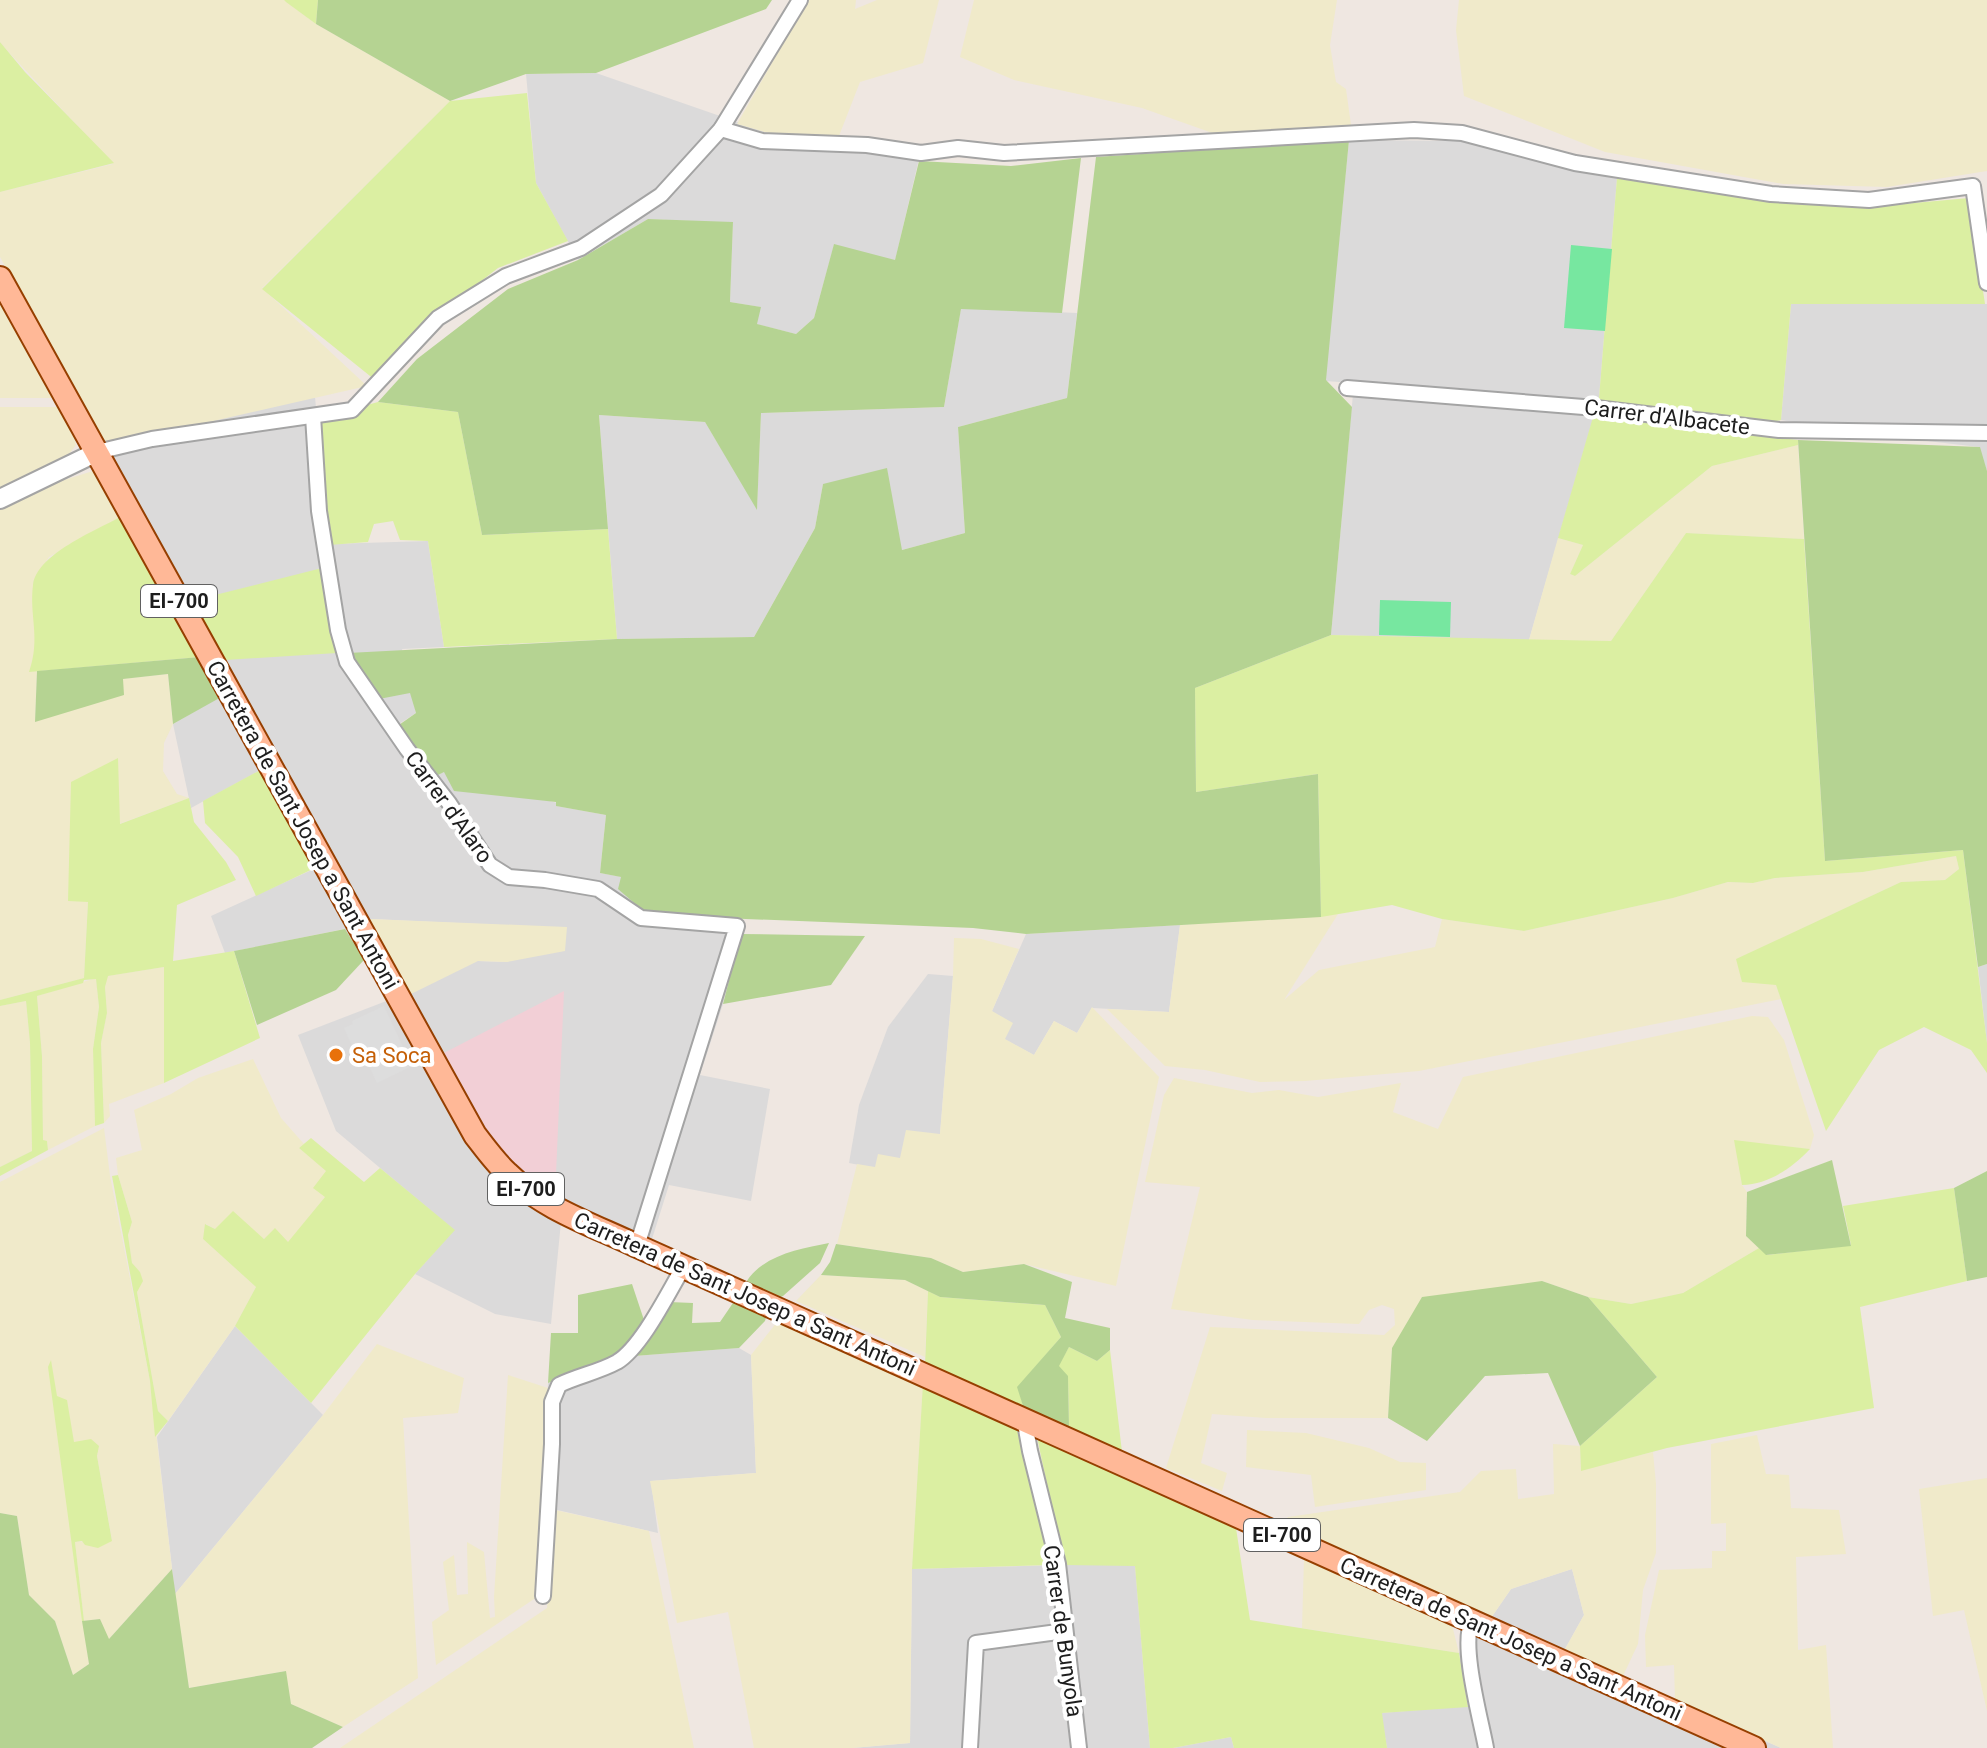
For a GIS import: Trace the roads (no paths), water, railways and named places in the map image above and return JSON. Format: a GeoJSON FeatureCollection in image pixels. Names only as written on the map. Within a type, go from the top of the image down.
{"type":"FeatureCollection","features":[{"type":"Feature","properties":{"kind":"main road","name":"Carretera de Sant Josep a Sant Antoni"},"geometry":{"type":"LineString","coordinates":[[0,278],[475,1135],[507,1174],[530,1193],[558,1209],[637,1246],[1754,1748]]}},
{"type":"Feature","properties":{"kind":"street"},"geometry":{"type":"LineString","coordinates":[[0,499],[97,452],[152,439],[352,410],[438,318],[506,276],[581,248],[661,195],[721,129],[800,0]]}},
{"type":"Feature","properties":{"kind":"street"},"geometry":{"type":"LineString","coordinates":[[721,129],[762,141],[867,145],[921,153],[958,148],[1004,153],[1414,130],[1462,133],[1575,163],[1771,194],[1869,200],[1973,186],[1987,283]]}},
{"type":"Feature","properties":{"kind":"street","name":"Carrer d'Albacete"},"geometry":{"type":"LineString","coordinates":[[1347,388],[1596,408],[1779,430],[1987,433]]}},
{"type":"Feature","properties":{"kind":"street","name":"Carrer d'Alaro"},"geometry":{"type":"LineString","coordinates":[[313,416],[319,511],[338,630],[347,662],[490,865],[509,877],[598,889],[641,918],[737,926],[637,1246]]}},
{"type":"Feature","properties":{"kind":"street"},"geometry":{"type":"LineString","coordinates":[[543,1596],[552,1402],[559,1385],[618,1361],[656,1314],[684,1266]]}},
{"type":"Feature","properties":{"kind":"street","name":"Carrer de Bunyola"},"geometry":{"type":"LineString","coordinates":[[1029,1421],[1026,1429],[1030,1451],[1058,1564],[1079,1748]]}},
{"type":"Feature","properties":{"kind":"street"},"geometry":{"type":"LineString","coordinates":[[1472,1621],[1467,1646],[1486,1748]]}},
{"type":"Feature","properties":{"kind":"street"},"geometry":{"type":"LineString","coordinates":[[970,1748],[976,1643],[1065,1631]]}},
{"type":"Feature","properties":{"kind":"place","name":"Sa Soca"},"geometry":{"type":"Point","coordinates":[336,1055]}}]}
